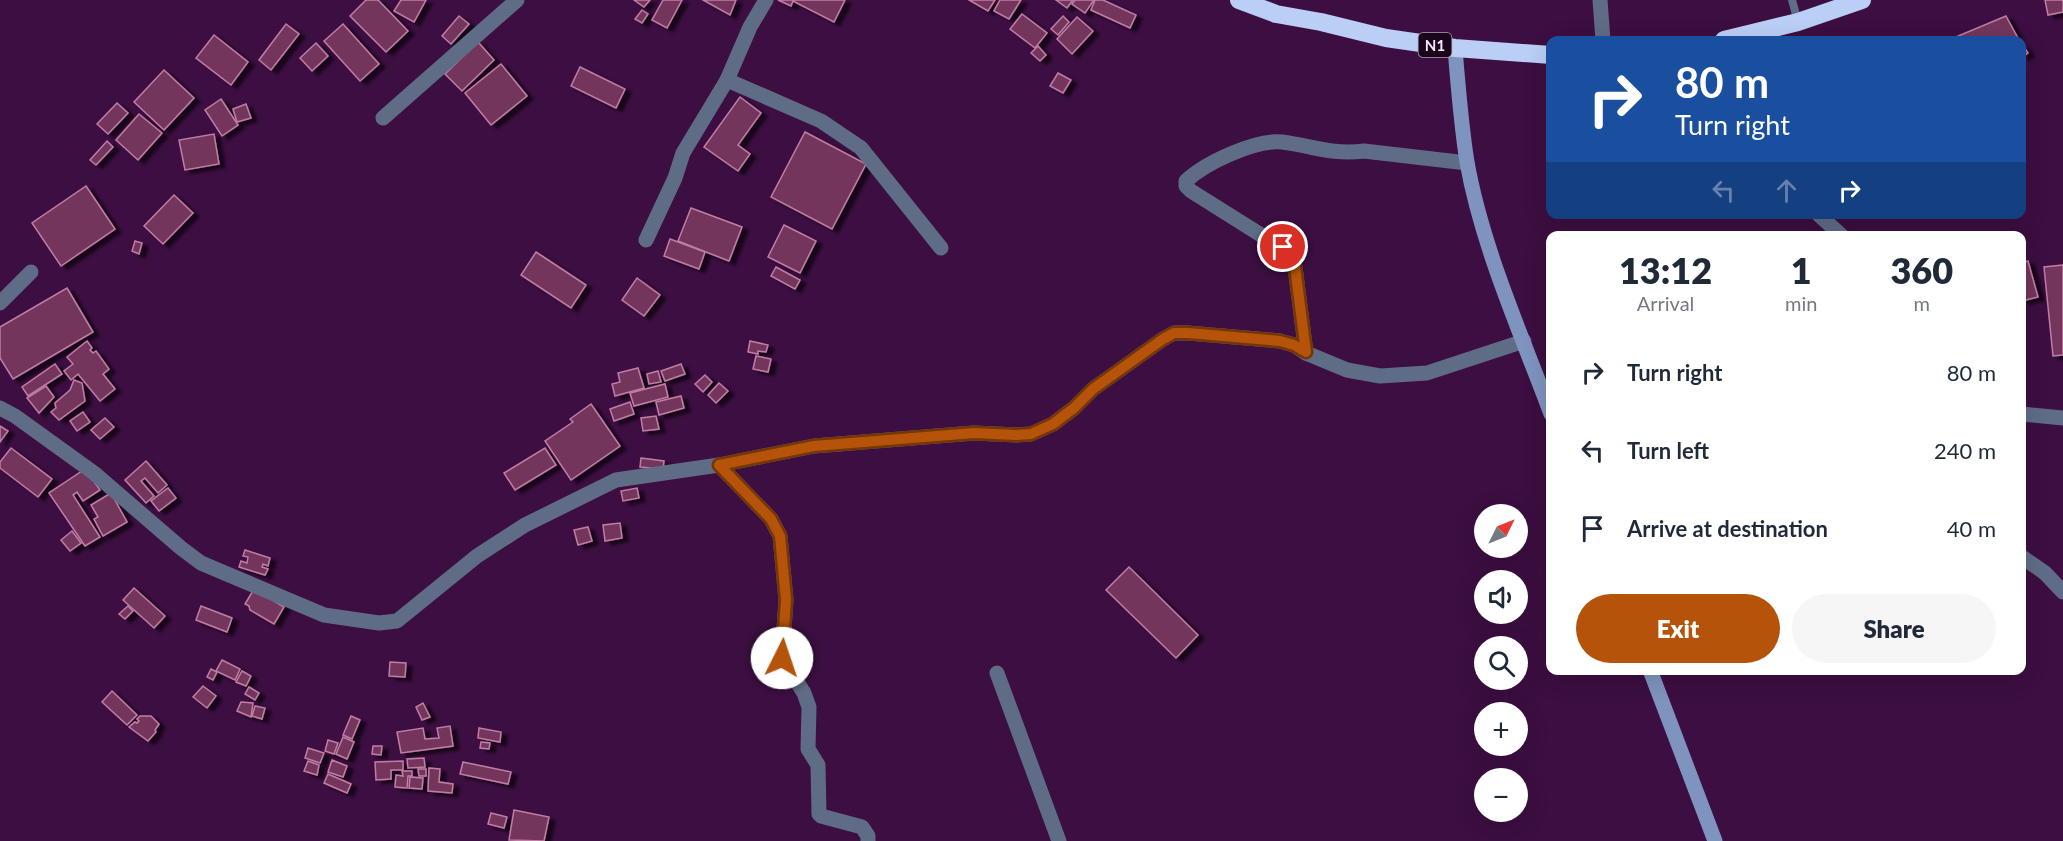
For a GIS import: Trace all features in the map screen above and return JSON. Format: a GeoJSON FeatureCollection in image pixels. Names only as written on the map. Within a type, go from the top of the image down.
{"type":"FeatureCollection","features":[{"type":"Feature","properties":{"kind":"highway","name":"N1"},"geometry":{"type":"LineString","coordinates":[[1239,0],[1276,14],[1386,38],[1455,48],[1546,56]]}},
{"type":"Feature","properties":{"kind":"highway","name":"N1"},"geometry":{"type":"LineString","coordinates":[[1270,0],[1321,22]]}},
{"type":"Feature","properties":{"kind":"highway"},"geometry":{"type":"LineString","coordinates":[[1752,36],[1862,0]]}},
{"type":"Feature","properties":{"kind":"street"},"geometry":{"type":"LineString","coordinates":[[383,118],[517,0]]}},
{"type":"Feature","properties":{"kind":"street"},"geometry":{"type":"LineString","coordinates":[[646,240],[675,178],[683,153],[727,80],[750,27],[766,0]]}},
{"type":"Feature","properties":{"kind":"street"},"geometry":{"type":"LineString","coordinates":[[1600,0],[1603,36]]}},
{"type":"Feature","properties":{"kind":"street"},"geometry":{"type":"LineString","coordinates":[[1455,48],[1467,163],[1484,230],[1546,400]]}},
{"type":"Feature","properties":{"kind":"street"},"geometry":{"type":"LineString","coordinates":[[727,80],[821,121],[861,148],[941,248]]}},
{"type":"Feature","properties":{"kind":"street"},"geometry":{"type":"LineString","coordinates":[[1306,352],[1295,267],[1288,252],[1191,191],[1186,186],[1186,181],[1218,159],[1250,147],[1280,142],[1324,151],[1351,153],[1364,151],[1467,163]]}},
{"type":"Feature","properties":{"kind":"street"},"geometry":{"type":"LineString","coordinates":[[1823,219],[1837,231]]}},
{"type":"Feature","properties":{"kind":"street"},"geometry":{"type":"LineString","coordinates":[[0,303],[31,272]]}},
{"type":"Feature","properties":{"kind":"street"},"geometry":{"type":"LineString","coordinates":[[0,408],[15,416],[94,473],[180,549],[201,562],[324,615],[379,623],[397,621],[477,556],[525,525],[616,480],[719,465],[814,446],[974,433],[1031,434],[1053,424],[1093,389],[1174,333],[1280,341],[1294,345],[1347,370],[1380,376],[1427,373],[1524,341]]}},
{"type":"Feature","properties":{"kind":"street"},"geometry":{"type":"LineString","coordinates":[[2026,414],[2063,418]]}},
{"type":"Feature","properties":{"kind":"street"},"geometry":{"type":"LineString","coordinates":[[719,465],[771,519],[780,536],[786,600],[782,658],[804,693],[809,707],[808,749],[818,765],[819,814],[862,827],[868,836],[868,841]]}},
{"type":"Feature","properties":{"kind":"street"},"geometry":{"type":"LineString","coordinates":[[2026,560],[2045,573],[2063,592]]}},
{"type":"Feature","properties":{"kind":"street"},"geometry":{"type":"LineString","coordinates":[[997,673],[1059,841]]}},
{"type":"Feature","properties":{"kind":"street"},"geometry":{"type":"LineString","coordinates":[[1652,675],[1715,841]]}},
{"type":"Feature","properties":{"kind":"lane"},"geometry":{"type":"LineString","coordinates":[[1792,0],[1798,22]]}},
{"type":"Feature","properties":{"kind":"building"},"geometry":{"type":"Polygon","coordinates":[[[366,0],[378,0],[408,31],[386,52],[350,16],[366,0]]]}},
{"type":"Feature","properties":{"kind":"building"},"geometry":{"type":"Polygon","coordinates":[[[401,0],[426,0],[414,22],[394,11],[401,0]]]}},
{"type":"Feature","properties":{"kind":"building"},"geometry":{"type":"Polygon","coordinates":[[[634,0],[650,0],[644,7],[634,0]]]}},
{"type":"Feature","properties":{"kind":"building"},"geometry":{"type":"Polygon","coordinates":[[[663,0],[682,0],[667,28],[652,20],[663,0]]]}},
{"type":"Feature","properties":{"kind":"building"},"geometry":{"type":"Polygon","coordinates":[[[703,0],[736,0],[730,15],[703,0]]]}},
{"type":"Feature","properties":{"kind":"building"},"geometry":{"type":"Polygon","coordinates":[[[778,0],[845,0],[834,22],[793,1],[791,6],[778,0]]]}},
{"type":"Feature","properties":{"kind":"building"},"geometry":{"type":"Polygon","coordinates":[[[969,0],[995,0],[988,11],[969,0]]]}},
{"type":"Feature","properties":{"kind":"building"},"geometry":{"type":"Polygon","coordinates":[[[1000,0],[1021,0],[1009,19],[994,11],[1000,0]]]}},
{"type":"Feature","properties":{"kind":"building"},"geometry":{"type":"Polygon","coordinates":[[[1056,0],[1073,0],[1067,8],[1056,0]]]}},
{"type":"Feature","properties":{"kind":"building"},"geometry":{"type":"Polygon","coordinates":[[[1075,0],[1094,0],[1085,13],[1072,4],[1075,0]]]}},
{"type":"Feature","properties":{"kind":"building"},"geometry":{"type":"Polygon","coordinates":[[[1095,0],[1103,0],[1136,15],[1130,28],[1091,10],[1095,0]]]}},
{"type":"Feature","properties":{"kind":"building"},"geometry":{"type":"Polygon","coordinates":[[[2045,0],[2063,0],[2063,12],[2048,15],[2045,0]]]}},
{"type":"Feature","properties":{"kind":"building"},"geometry":{"type":"Polygon","coordinates":[[[642,10],[648,14],[642,23],[635,19],[642,10]]]}},
{"type":"Feature","properties":{"kind":"building"},"geometry":{"type":"Polygon","coordinates":[[[1022,14],[1047,33],[1035,48],[1010,29],[1022,14]]]}},
{"type":"Feature","properties":{"kind":"building"},"geometry":{"type":"Polygon","coordinates":[[[459,16],[469,24],[451,44],[442,36],[459,16]]]}},
{"type":"Feature","properties":{"kind":"building"},"geometry":{"type":"Polygon","coordinates":[[[1063,16],[1069,22],[1058,35],[1051,29],[1063,16]]]}},
{"type":"Feature","properties":{"kind":"building"},"geometry":{"type":"Polygon","coordinates":[[[2006,16],[2017,36],[1958,36],[2006,16]]]}},
{"type":"Feature","properties":{"kind":"building"},"geometry":{"type":"Polygon","coordinates":[[[1077,17],[1093,31],[1072,54],[1057,39],[1077,17]]]}},
{"type":"Feature","properties":{"kind":"building"},"geometry":{"type":"Polygon","coordinates":[[[286,24],[299,34],[271,70],[259,60],[286,24]]]}},
{"type":"Feature","properties":{"kind":"building"},"geometry":{"type":"Polygon","coordinates":[[[343,24],[379,64],[360,81],[324,41],[343,24]]]}},
{"type":"Feature","properties":{"kind":"building"},"geometry":{"type":"Polygon","coordinates":[[[214,35],[248,62],[231,85],[196,58],[214,35]]]}},
{"type":"Feature","properties":{"kind":"building"},"geometry":{"type":"Polygon","coordinates":[[[478,42],[494,60],[462,91],[445,74],[478,42]]]}},
{"type":"Feature","properties":{"kind":"building"},"geometry":{"type":"Polygon","coordinates":[[[316,43],[328,56],[312,71],[300,58],[316,43]]]}},
{"type":"Feature","properties":{"kind":"building"},"geometry":{"type":"Polygon","coordinates":[[[1038,46],[1046,55],[1040,61],[1031,53],[1038,46]]]}},
{"type":"Feature","properties":{"kind":"building"},"geometry":{"type":"Polygon","coordinates":[[[501,64],[527,96],[491,125],[465,93],[501,64]]]}},
{"type":"Feature","properties":{"kind":"building"},"geometry":{"type":"Polygon","coordinates":[[[580,67],[625,89],[616,108],[571,86],[580,67]]]}},
{"type":"Feature","properties":{"kind":"building"},"geometry":{"type":"Polygon","coordinates":[[[164,70],[194,98],[164,130],[134,102],[164,70]]]}},
{"type":"Feature","properties":{"kind":"building"},"geometry":{"type":"Polygon","coordinates":[[[1058,73],[1071,80],[1063,93],[1050,86],[1058,73]]]}},
{"type":"Feature","properties":{"kind":"building"},"geometry":{"type":"Polygon","coordinates":[[[740,97],[761,113],[738,145],[750,154],[738,171],[704,147],[740,97]]]}},
{"type":"Feature","properties":{"kind":"building"},"geometry":{"type":"Polygon","coordinates":[[[221,99],[238,125],[222,136],[205,110],[221,99]]]}},
{"type":"Feature","properties":{"kind":"building"},"geometry":{"type":"Polygon","coordinates":[[[117,103],[128,113],[108,134],[97,124],[117,103]]]}},
{"type":"Feature","properties":{"kind":"building"},"geometry":{"type":"Polygon","coordinates":[[[246,104],[251,118],[237,122],[233,109],[246,104]]]}},
{"type":"Feature","properties":{"kind":"building"},"geometry":{"type":"Polygon","coordinates":[[[139,114],[162,133],[138,160],[116,140],[139,114]]]}},
{"type":"Feature","properties":{"kind":"building"},"geometry":{"type":"Polygon","coordinates":[[[805,132],[866,164],[832,229],[771,197],[805,132]]]}},
{"type":"Feature","properties":{"kind":"building"},"geometry":{"type":"Polygon","coordinates":[[[214,134],[219,164],[185,170],[179,140],[214,134]]]}},
{"type":"Feature","properties":{"kind":"building"},"geometry":{"type":"Polygon","coordinates":[[[107,141],[113,147],[96,165],[90,160],[107,141]]]}},
{"type":"Feature","properties":{"kind":"building"},"geometry":{"type":"Polygon","coordinates":[[[86,186],[115,229],[61,266],[32,223],[86,186]]]}},
{"type":"Feature","properties":{"kind":"building"},"geometry":{"type":"Polygon","coordinates":[[[174,195],[193,213],[163,244],[144,226],[174,195]]]}},
{"type":"Feature","properties":{"kind":"building"},"geometry":{"type":"Polygon","coordinates":[[[691,208],[742,227],[729,261],[678,241],[691,208]]]}},
{"type":"Feature","properties":{"kind":"building"},"geometry":{"type":"Polygon","coordinates":[[[784,225],[816,241],[800,273],[768,257],[784,225]]]}},
{"type":"Feature","properties":{"kind":"building"},"geometry":{"type":"Polygon","coordinates":[[[670,239],[705,252],[699,269],[664,256],[670,239]]]}},
{"type":"Feature","properties":{"kind":"building"},"geometry":{"type":"Polygon","coordinates":[[[135,241],[142,243],[139,254],[132,251],[135,241]]]}},
{"type":"Feature","properties":{"kind":"building"},"geometry":{"type":"Polygon","coordinates":[[[536,252],[586,285],[571,308],[521,275],[536,252]]]}},
{"type":"Feature","properties":{"kind":"building"},"geometry":{"type":"Polygon","coordinates":[[[2026,261],[2028,261],[2038,297],[2026,300],[2026,261]]]}},
{"type":"Feature","properties":{"kind":"building"},"geometry":{"type":"Polygon","coordinates":[[[2063,265],[2063,355],[2053,356],[2044,267],[2063,265]]]}},
{"type":"Feature","properties":{"kind":"building"},"geometry":{"type":"Polygon","coordinates":[[[776,267],[800,280],[795,289],[771,276],[776,267]]]}},
{"type":"Feature","properties":{"kind":"building"},"geometry":{"type":"Polygon","coordinates":[[[637,278],[660,295],[644,316],[622,300],[637,278]]]}},
{"type":"Feature","properties":{"kind":"building"},"geometry":{"type":"Polygon","coordinates":[[[67,288],[93,332],[13,379],[0,358],[0,327],[67,288]]]}},
{"type":"Feature","properties":{"kind":"building"},"geometry":{"type":"Polygon","coordinates":[[[87,341],[92,348],[90,350],[93,353],[96,351],[109,369],[103,374],[115,389],[100,401],[78,374],[71,380],[64,371],[73,364],[67,357],[87,341]]]}},
{"type":"Feature","properties":{"kind":"building"},"geometry":{"type":"Polygon","coordinates":[[[750,341],[768,345],[766,352],[758,351],[758,354],[748,352],[750,341]]]}},
{"type":"Feature","properties":{"kind":"building"},"geometry":{"type":"Polygon","coordinates":[[[756,356],[771,359],[768,372],[753,369],[756,356]]]}},
{"type":"Feature","properties":{"kind":"building"},"geometry":{"type":"Polygon","coordinates":[[[55,364],[62,374],[28,396],[22,387],[55,364]]]}},
{"type":"Feature","properties":{"kind":"building"},"geometry":{"type":"Polygon","coordinates":[[[681,364],[685,374],[665,381],[661,371],[681,364]]]}},
{"type":"Feature","properties":{"kind":"building"},"geometry":{"type":"Polygon","coordinates":[[[638,368],[644,388],[615,396],[612,384],[620,382],[618,373],[638,368]]]}},
{"type":"Feature","properties":{"kind":"building"},"geometry":{"type":"Polygon","coordinates":[[[658,371],[661,382],[649,384],[647,374],[658,371]]]}},
{"type":"Feature","properties":{"kind":"building"},"geometry":{"type":"Polygon","coordinates":[[[705,375],[712,382],[703,392],[695,384],[705,375]]]}},
{"type":"Feature","properties":{"kind":"building"},"geometry":{"type":"Polygon","coordinates":[[[74,380],[82,383],[85,401],[59,420],[51,412],[56,408],[55,403],[70,390],[74,380]]]}},
{"type":"Feature","properties":{"kind":"building"},"geometry":{"type":"Polygon","coordinates":[[[719,383],[728,391],[716,403],[708,395],[719,383]]]}},
{"type":"Feature","properties":{"kind":"building"},"geometry":{"type":"Polygon","coordinates":[[[665,384],[668,397],[634,406],[630,393],[665,384]]]}},
{"type":"Feature","properties":{"kind":"building"},"geometry":{"type":"Polygon","coordinates":[[[46,386],[54,397],[39,413],[27,398],[46,386]]]}},
{"type":"Feature","properties":{"kind":"building"},"geometry":{"type":"Polygon","coordinates":[[[681,396],[684,408],[659,415],[656,402],[681,396]]]}},
{"type":"Feature","properties":{"kind":"building"},"geometry":{"type":"Polygon","coordinates":[[[630,402],[634,414],[614,421],[610,409],[630,402]]]}},
{"type":"Feature","properties":{"kind":"building"},"geometry":{"type":"Polygon","coordinates":[[[591,404],[620,446],[571,480],[545,441],[573,422],[570,419],[591,404]]]}},
{"type":"Feature","properties":{"kind":"building"},"geometry":{"type":"Polygon","coordinates":[[[83,412],[90,422],[77,431],[70,421],[83,412]]]}},
{"type":"Feature","properties":{"kind":"building"},"geometry":{"type":"Polygon","coordinates":[[[656,416],[659,429],[643,431],[641,418],[656,416]]]}},
{"type":"Feature","properties":{"kind":"building"},"geometry":{"type":"Polygon","coordinates":[[[105,418],[114,427],[100,439],[91,430],[105,418]]]}},
{"type":"Feature","properties":{"kind":"building"},"geometry":{"type":"Polygon","coordinates":[[[0,426],[8,431],[0,442],[0,426]]]}},
{"type":"Feature","properties":{"kind":"building"},"geometry":{"type":"Polygon","coordinates":[[[11,448],[52,479],[38,497],[0,468],[0,462],[11,448]]]}},
{"type":"Feature","properties":{"kind":"building"},"geometry":{"type":"Polygon","coordinates":[[[545,448],[556,465],[515,490],[504,473],[545,448]]]}},
{"type":"Feature","properties":{"kind":"building"},"geometry":{"type":"Polygon","coordinates":[[[641,458],[664,461],[663,469],[640,467],[641,458]]]}},
{"type":"Feature","properties":{"kind":"building"},"geometry":{"type":"Polygon","coordinates":[[[146,461],[167,485],[158,493],[145,478],[141,481],[154,496],[146,503],[125,480],[146,461]]]}},
{"type":"Feature","properties":{"kind":"building"},"geometry":{"type":"Polygon","coordinates":[[[85,469],[100,490],[83,501],[77,492],[73,495],[100,537],[85,546],[49,493],[85,469]]]}},
{"type":"Feature","properties":{"kind":"building"},"geometry":{"type":"Polygon","coordinates":[[[168,488],[176,498],[159,511],[151,501],[168,488]]]}},
{"type":"Feature","properties":{"kind":"building"},"geometry":{"type":"Polygon","coordinates":[[[637,488],[639,498],[623,501],[621,491],[637,488]]]}},
{"type":"Feature","properties":{"kind":"building"},"geometry":{"type":"Polygon","coordinates":[[[111,493],[127,522],[103,536],[94,519],[98,517],[91,505],[111,493]]]}},
{"type":"Feature","properties":{"kind":"building"},"geometry":{"type":"Polygon","coordinates":[[[620,523],[622,538],[605,541],[603,525],[620,523]]]}},
{"type":"Feature","properties":{"kind":"building"},"geometry":{"type":"Polygon","coordinates":[[[588,527],[592,541],[578,545],[574,530],[588,527]]]}},
{"type":"Feature","properties":{"kind":"building"},"geometry":{"type":"Polygon","coordinates":[[[72,531],[81,543],[70,551],[61,540],[72,531]]]}},
{"type":"Feature","properties":{"kind":"building"},"geometry":{"type":"Polygon","coordinates":[[[245,550],[270,558],[268,566],[263,564],[262,567],[268,569],[265,575],[239,567],[241,561],[247,563],[248,557],[243,556],[245,550]]]}},
{"type":"Feature","properties":{"kind":"building"},"geometry":{"type":"Polygon","coordinates":[[[1129,567],[1198,635],[1176,658],[1106,590],[1129,567]]]}},
{"type":"Feature","properties":{"kind":"building"},"geometry":{"type":"Polygon","coordinates":[[[134,588],[165,616],[154,628],[123,600],[134,588]]]}},
{"type":"Feature","properties":{"kind":"building"},"geometry":{"type":"Polygon","coordinates":[[[254,589],[284,607],[274,624],[250,610],[245,604],[254,589]]]}},
{"type":"Feature","properties":{"kind":"building"},"geometry":{"type":"Polygon","coordinates":[[[128,606],[133,611],[125,619],[119,614],[128,606]]]}},
{"type":"Feature","properties":{"kind":"building"},"geometry":{"type":"Polygon","coordinates":[[[201,606],[232,618],[227,632],[196,620],[201,606]]]}},
{"type":"Feature","properties":{"kind":"building"},"geometry":{"type":"Polygon","coordinates":[[[222,660],[240,669],[235,680],[216,671],[222,660]]]}},
{"type":"Feature","properties":{"kind":"building"},"geometry":{"type":"Polygon","coordinates":[[[390,662],[406,663],[405,677],[389,676],[390,662]]]}},
{"type":"Feature","properties":{"kind":"building"},"geometry":{"type":"Polygon","coordinates":[[[211,669],[217,672],[213,680],[207,677],[211,669]]]}},
{"type":"Feature","properties":{"kind":"building"},"geometry":{"type":"Polygon","coordinates":[[[242,671],[251,676],[246,686],[236,682],[242,671]]]}},
{"type":"Feature","properties":{"kind":"building"},"geometry":{"type":"Polygon","coordinates":[[[203,686],[216,696],[207,708],[193,697],[203,686]]]}},
{"type":"Feature","properties":{"kind":"building"},"geometry":{"type":"Polygon","coordinates":[[[249,687],[259,693],[255,700],[245,694],[249,687]]]}},
{"type":"Feature","properties":{"kind":"building"},"geometry":{"type":"Polygon","coordinates":[[[112,691],[137,715],[127,725],[102,702],[112,691]]]}},
{"type":"Feature","properties":{"kind":"building"},"geometry":{"type":"Polygon","coordinates":[[[241,702],[253,703],[251,717],[237,711],[241,702]]]}},
{"type":"Feature","properties":{"kind":"building"},"geometry":{"type":"Polygon","coordinates":[[[423,703],[430,717],[422,720],[416,707],[423,703]]]}},
{"type":"Feature","properties":{"kind":"building"},"geometry":{"type":"Polygon","coordinates":[[[255,706],[265,708],[262,719],[252,716],[255,706]]]}},
{"type":"Feature","properties":{"kind":"building"},"geometry":{"type":"Polygon","coordinates":[[[140,716],[151,716],[159,724],[156,732],[148,741],[129,727],[139,721],[137,719],[140,716]]]}},
{"type":"Feature","properties":{"kind":"building"},"geometry":{"type":"Polygon","coordinates":[[[351,716],[360,720],[352,739],[343,735],[351,716]]]}},
{"type":"Feature","properties":{"kind":"building"},"geometry":{"type":"Polygon","coordinates":[[[450,726],[453,746],[401,753],[397,732],[423,728],[425,739],[439,738],[437,728],[450,726]]]}},
{"type":"Feature","properties":{"kind":"building"},"geometry":{"type":"Polygon","coordinates":[[[479,728],[501,732],[500,742],[478,738],[479,728]]]}},
{"type":"Feature","properties":{"kind":"building"},"geometry":{"type":"Polygon","coordinates":[[[343,737],[354,742],[347,759],[336,754],[343,737]]]}},
{"type":"Feature","properties":{"kind":"building"},"geometry":{"type":"Polygon","coordinates":[[[328,740],[338,743],[334,754],[325,751],[328,740]]]}},
{"type":"Feature","properties":{"kind":"building"},"geometry":{"type":"Polygon","coordinates":[[[481,742],[490,743],[489,749],[480,748],[481,742]]]}},
{"type":"Feature","properties":{"kind":"building"},"geometry":{"type":"Polygon","coordinates":[[[373,746],[382,746],[381,755],[372,754],[373,746]]]}},
{"type":"Feature","properties":{"kind":"building"},"geometry":{"type":"Polygon","coordinates":[[[308,748],[324,753],[320,763],[305,758],[308,748]]]}},
{"type":"Feature","properties":{"kind":"building"},"geometry":{"type":"Polygon","coordinates":[[[424,758],[425,767],[408,768],[407,759],[424,758]]]}},
{"type":"Feature","properties":{"kind":"building"},"geometry":{"type":"Polygon","coordinates":[[[332,760],[347,766],[343,777],[328,772],[332,760]]]}},
{"type":"Feature","properties":{"kind":"building"},"geometry":{"type":"Polygon","coordinates":[[[308,761],[319,765],[317,775],[304,771],[308,761]]]}},
{"type":"Feature","properties":{"kind":"building"},"geometry":{"type":"Polygon","coordinates":[[[403,761],[403,770],[391,770],[391,779],[376,780],[375,762],[403,761]]]}},
{"type":"Feature","properties":{"kind":"building"},"geometry":{"type":"Polygon","coordinates":[[[463,762],[511,772],[508,784],[460,774],[463,762]]]}},
{"type":"Feature","properties":{"kind":"building"},"geometry":{"type":"Polygon","coordinates":[[[429,768],[440,769],[439,782],[453,784],[452,793],[428,791],[429,768]]]}},
{"type":"Feature","properties":{"kind":"building"},"geometry":{"type":"Polygon","coordinates":[[[418,769],[426,769],[426,776],[419,776],[418,769]]]}},
{"type":"Feature","properties":{"kind":"building"},"geometry":{"type":"Polygon","coordinates":[[[402,771],[412,771],[412,776],[408,776],[407,788],[395,787],[396,775],[403,776],[402,771]]]}},
{"type":"Feature","properties":{"kind":"building"},"geometry":{"type":"Polygon","coordinates":[[[328,774],[351,784],[347,793],[324,783],[328,774]]]}},
{"type":"Feature","properties":{"kind":"building"},"geometry":{"type":"Polygon","coordinates":[[[410,777],[423,778],[422,789],[409,788],[410,777]]]}},
{"type":"Feature","properties":{"kind":"building"},"geometry":{"type":"Polygon","coordinates":[[[514,810],[549,817],[544,841],[509,840],[514,810]]]}},
{"type":"Feature","properties":{"kind":"building"},"geometry":{"type":"Polygon","coordinates":[[[491,813],[507,817],[504,828],[488,824],[491,813]]]}},
{"type":"Feature","properties":{"kind":"route"},"geometry":{"type":"LineString","coordinates":[[782,658],[786,600],[780,536],[771,519],[719,465],[814,446],[974,433],[1031,434],[1053,424],[1093,389],[1174,333],[1280,341],[1306,352],[1295,267],[1293,258],[1283,247]]}}]}
